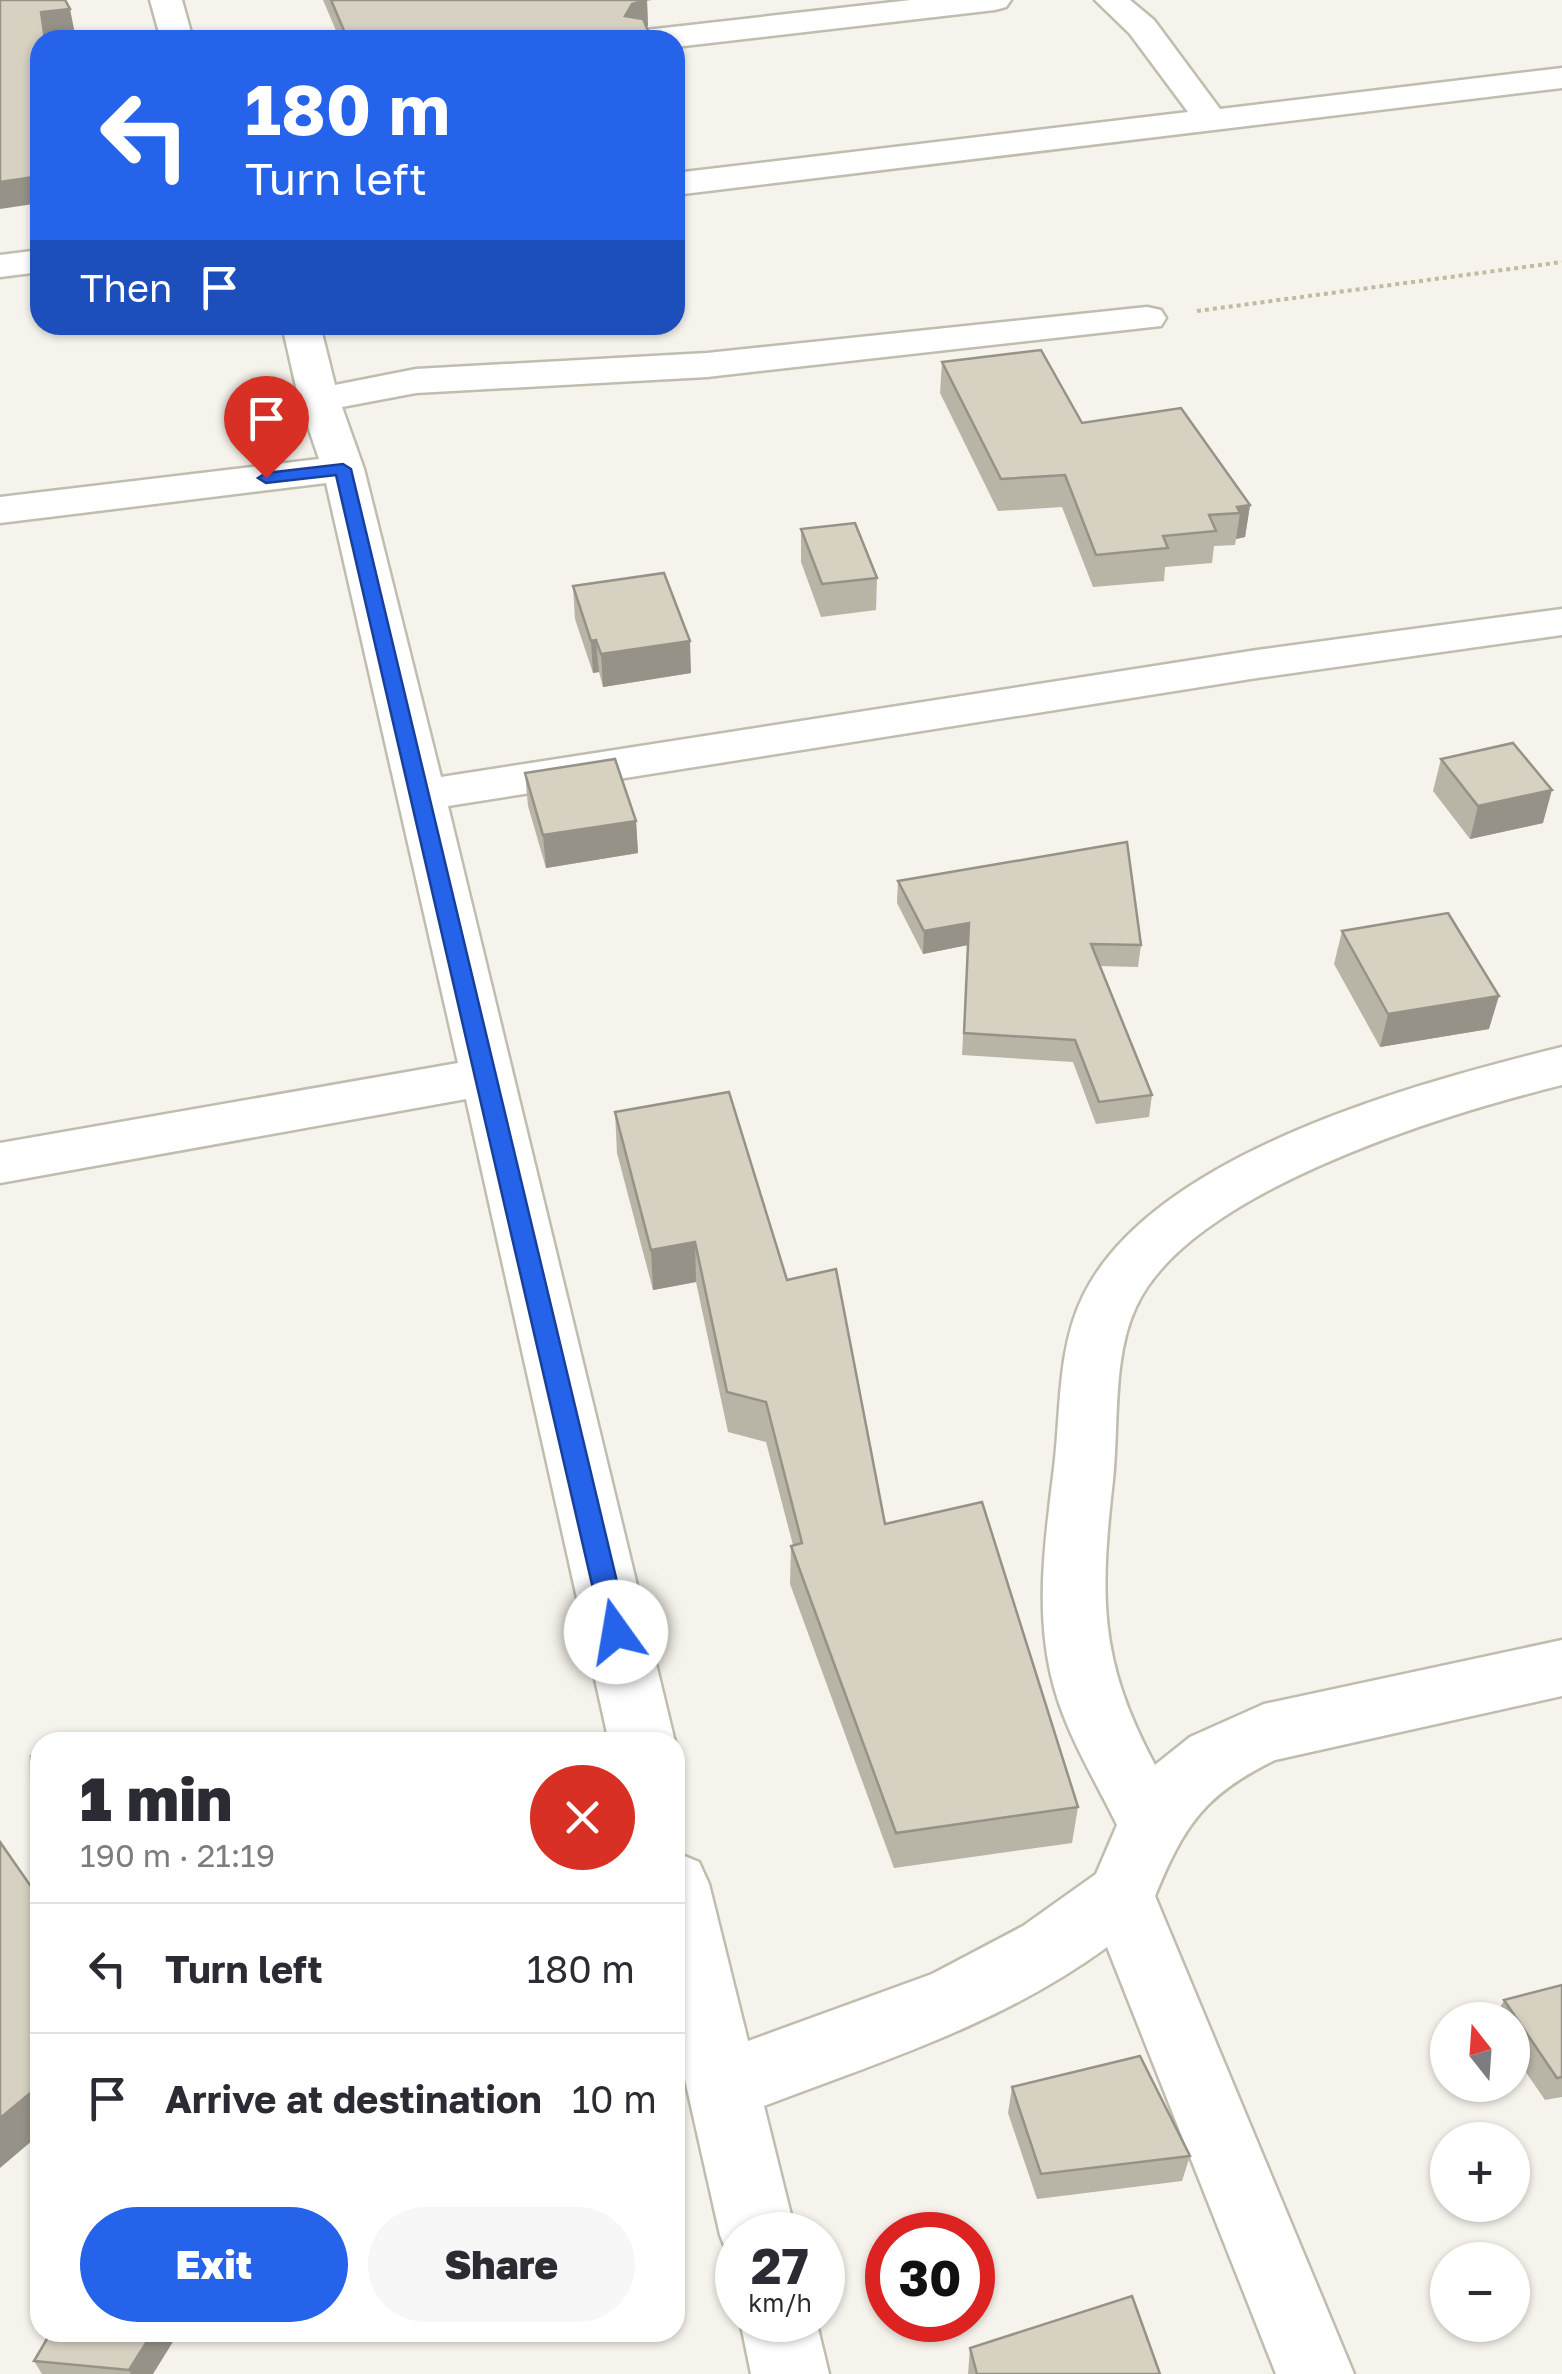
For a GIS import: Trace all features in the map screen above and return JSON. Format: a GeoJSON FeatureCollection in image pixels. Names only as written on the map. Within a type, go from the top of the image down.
{"type":"FeatureCollection","features":[{"type":"Feature","properties":{"kind":"street"},"geometry":{"type":"LineString","coordinates":[[166,0],[174,30]]}},
{"type":"Feature","properties":{"kind":"street"},"geometry":{"type":"LineString","coordinates":[[685,36],[994,0]]}},
{"type":"Feature","properties":{"kind":"street"},"geometry":{"type":"LineString","coordinates":[[1111,0],[1154,42],[1210,119]]}},
{"type":"Feature","properties":{"kind":"street"},"geometry":{"type":"LineString","coordinates":[[685,183],[1562,78]]}},
{"type":"Feature","properties":{"kind":"street"},"geometry":{"type":"LineString","coordinates":[[0,266],[30,262]]}},
{"type":"Feature","properties":{"kind":"street"},"geometry":{"type":"LineString","coordinates":[[319,400],[416,381],[707,365],[1147,318]]}},
{"type":"Feature","properties":{"kind":"street"},"geometry":{"type":"LineString","coordinates":[[304,335],[319,400],[343,469],[422,795],[640,1732]]}},
{"type":"Feature","properties":{"kind":"street"},"geometry":{"type":"LineString","coordinates":[[0,510],[343,469]]}},
{"type":"Feature","properties":{"kind":"street"},"geometry":{"type":"LineString","coordinates":[[422,795],[1256,664],[1562,622]]}},
{"type":"Feature","properties":{"kind":"street"},"geometry":{"type":"LineString","coordinates":[[1151,1824],[1086,1689],[1071,1584],[1098,1346],[1108,1300],[1126,1268],[1170,1226],[1260,1174],[1437,1100],[1562,1066]]}},
{"type":"Feature","properties":{"kind":"street"},"geometry":{"type":"LineString","coordinates":[[0,1163],[486,1077]]}},
{"type":"Feature","properties":{"kind":"street"},"geometry":{"type":"LineString","coordinates":[[722,2086],[953,2000],[1048,1948],[1121,1896],[1151,1824],[1180,1783],[1212,1758],[1264,1733],[1562,1668]]}},
{"type":"Feature","properties":{"kind":"street"},"geometry":{"type":"LineString","coordinates":[[1121,1896],[1315,2374]]}},
{"type":"Feature","properties":{"kind":"street"},"geometry":{"type":"LineString","coordinates":[[685,1927],[752,2212]]}},
{"type":"Feature","properties":{"kind":"street"},"geometry":{"type":"LineString","coordinates":[[783,2342],[790,2374]]}},
{"type":"Feature","properties":{"kind":"path"},"geometry":{"type":"LineString","coordinates":[[1147,318],[1562,262]]}},
{"type":"Feature","properties":{"kind":"building"},"geometry":{"type":"Polygon","coordinates":[[[0,0],[65,0],[70,9],[41,12],[44,30],[30,30],[30,178],[0,182],[0,0]]]}},
{"type":"Feature","properties":{"kind":"building"},"geometry":{"type":"Polygon","coordinates":[[[331,0],[647,0],[632,4],[625,16],[643,19],[648,30],[344,30],[331,0]]]}},
{"type":"Feature","properties":{"kind":"building"},"geometry":{"type":"Polygon","coordinates":[[[1041,350],[1082,423],[1181,408],[1250,505],[1237,507],[1240,513],[1209,515],[1216,531],[1163,536],[1168,548],[1096,555],[1065,475],[1001,479],[942,362],[1041,350]]]}},
{"type":"Feature","properties":{"kind":"building"},"geometry":{"type":"Polygon","coordinates":[[[855,523],[877,578],[822,584],[801,529],[855,523]]]}},
{"type":"Feature","properties":{"kind":"building"},"geometry":{"type":"Polygon","coordinates":[[[664,573],[690,641],[601,654],[596,640],[591,641],[573,586],[664,573]]]}},
{"type":"Feature","properties":{"kind":"building"},"geometry":{"type":"Polygon","coordinates":[[[1513,743],[1552,790],[1478,806],[1441,759],[1513,743]]]}},
{"type":"Feature","properties":{"kind":"building"},"geometry":{"type":"Polygon","coordinates":[[[615,759],[636,821],[543,835],[525,773],[615,759]]]}},
{"type":"Feature","properties":{"kind":"building"},"geometry":{"type":"Polygon","coordinates":[[[1127,842],[1141,945],[1091,944],[1152,1095],[1099,1102],[1075,1040],[964,1033],[969,923],[924,931],[898,881],[1127,842]]]}},
{"type":"Feature","properties":{"kind":"building"},"geometry":{"type":"Polygon","coordinates":[[[1448,913],[1499,996],[1388,1014],[1342,931],[1448,913]]]}},
{"type":"Feature","properties":{"kind":"building"},"geometry":{"type":"Polygon","coordinates":[[[729,1092],[787,1280],[836,1269],[885,1524],[982,1502],[1078,1807],[896,1833],[791,1546],[802,1543],[766,1402],[727,1392],[695,1242],[651,1250],[615,1112],[729,1092]]]}},
{"type":"Feature","properties":{"kind":"building"},"geometry":{"type":"Polygon","coordinates":[[[0,1842],[30,1885],[30,2093],[0,2118],[0,1842]]]}},
{"type":"Feature","properties":{"kind":"building"},"geometry":{"type":"Polygon","coordinates":[[[1562,1985],[1562,2077],[1557,2078],[1530,2038],[1530,2002],[1504,2000],[1562,1985]]]}},
{"type":"Feature","properties":{"kind":"building"},"geometry":{"type":"Polygon","coordinates":[[[1140,2056],[1190,2156],[1041,2174],[1012,2087],[1140,2056]]]}},
{"type":"Feature","properties":{"kind":"building"},"geometry":{"type":"Polygon","coordinates":[[[1132,2296],[1160,2374],[977,2374],[970,2348],[1132,2296]]]}},
{"type":"Feature","properties":{"kind":"building"},"geometry":{"type":"Polygon","coordinates":[[[45,2342],[147,2342],[129,2370],[34,2361],[45,2342]]]}},
{"type":"Feature","properties":{"kind":"route"},"geometry":{"type":"LineString","coordinates":[[266,478],[343,469],[616,1632]]}}]}
